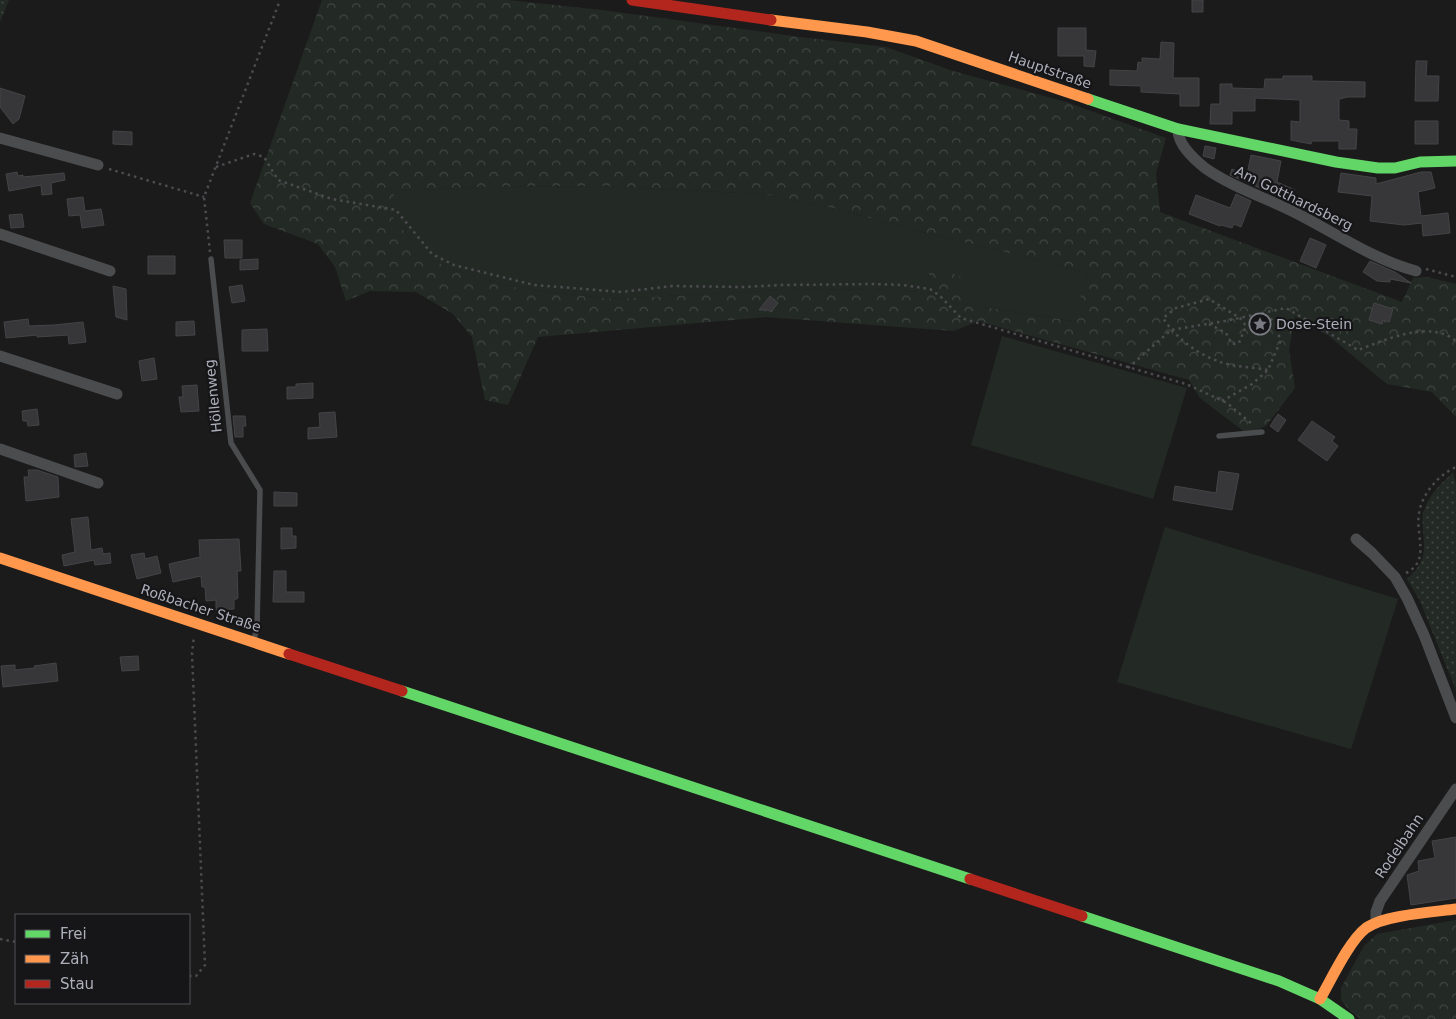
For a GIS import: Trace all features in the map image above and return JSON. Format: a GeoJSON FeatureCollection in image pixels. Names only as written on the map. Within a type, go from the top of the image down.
{"type":"FeatureCollection","features":[{"type":"Feature","properties":{"kind":"street","name":"Hauptstraße"},"geometry":{"type":"LineString","coordinates":[[632,0],[867,32],[916,41],[1202,136],[1336,162],[1378,168],[1396,168],[1420,162],[1456,160]]}},
{"type":"Feature","properties":{"kind":"street","name":"Am Gotthardsberg"},"geometry":{"type":"LineString","coordinates":[[1178,129],[1178,136],[1183,146],[1204,166],[1229,183],[1270,200],[1387,262],[1415,271]]}},
{"type":"Feature","properties":{"kind":"street"},"geometry":{"type":"LineString","coordinates":[[0,138],[98,165]]}},
{"type":"Feature","properties":{"kind":"street"},"geometry":{"type":"LineString","coordinates":[[0,234],[110,271]]}},
{"type":"Feature","properties":{"kind":"street"},"geometry":{"type":"LineString","coordinates":[[0,356],[117,394]]}},
{"type":"Feature","properties":{"kind":"street"},"geometry":{"type":"LineString","coordinates":[[0,449],[98,482]]}},
{"type":"Feature","properties":{"kind":"street"},"geometry":{"type":"LineString","coordinates":[[1356,539],[1395,578],[1407,598],[1424,635],[1456,718]]}},
{"type":"Feature","properties":{"kind":"street","name":"Roßbacher Straße"},"geometry":{"type":"LineString","coordinates":[[0,558],[1279,981],[1320,1000],[1350,1019]]}},
{"type":"Feature","properties":{"kind":"street","name":"Rodelbahn"},"geometry":{"type":"LineString","coordinates":[[1376,923],[1376,912],[1380,901],[1456,789]]}},
{"type":"Feature","properties":{"kind":"street"},"geometry":{"type":"LineString","coordinates":[[1320,1000],[1356,939],[1366,928],[1376,923],[1456,909]]}},
{"type":"Feature","properties":{"kind":"lane","name":"Höllenweg"},"geometry":{"type":"LineString","coordinates":[[211,259],[231,443],[260,490],[257,628],[253,641]]}},
{"type":"Feature","properties":{"kind":"lane"},"geometry":{"type":"LineString","coordinates":[[1218,436],[1262,432]]}},
{"type":"Feature","properties":{"kind":"path"},"geometry":{"type":"LineString","coordinates":[[211,259],[204,197],[279,3]]}},
{"type":"Feature","properties":{"kind":"path"},"geometry":{"type":"LineString","coordinates":[[216,167],[254,154],[264,157],[278,180],[332,199],[396,210],[432,254],[454,266],[534,285],[622,292],[672,286],[742,288],[782,285],[872,284],[903,285],[930,289],[940,296],[961,318],[1186,384],[1222,401],[1262,432]]}},
{"type":"Feature","properties":{"kind":"path"},"geometry":{"type":"LineString","coordinates":[[98,165],[204,197]]}},
{"type":"Feature","properties":{"kind":"path"},"geometry":{"type":"LineString","coordinates":[[1415,271],[1417,267],[1456,277]]}},
{"type":"Feature","properties":{"kind":"path"},"geometry":{"type":"LineString","coordinates":[[1208,324],[1226,333],[1232,344],[1239,343],[1246,326],[1240,318],[1209,299],[1176,308],[1164,318],[1171,330],[1198,352],[1219,362],[1268,370]]}},
{"type":"Feature","properties":{"kind":"path"},"geometry":{"type":"LineString","coordinates":[[1128,368],[1171,330],[1286,308],[1358,350],[1416,332],[1446,334],[1456,340]]}},
{"type":"Feature","properties":{"kind":"path"},"geometry":{"type":"LineString","coordinates":[[1222,401],[1252,384],[1268,370],[1280,342],[1278,324],[1263,313]]}},
{"type":"Feature","properties":{"kind":"path"},"geometry":{"type":"LineString","coordinates":[[1395,578],[1413,569],[1419,559],[1418,515],[1422,501],[1433,484],[1450,469],[1456,467]]}},
{"type":"Feature","properties":{"kind":"path"},"geometry":{"type":"LineString","coordinates":[[190,976],[196,976],[205,965],[192,653],[193,638],[198,623]]}},
{"type":"Feature","properties":{"kind":"path"},"geometry":{"type":"LineString","coordinates":[[0,939],[15,942]]}},
{"type":"Feature","properties":{"kind":"green space"},"geometry":{"type":"Polygon","coordinates":[[[0,0],[9,0],[0,22],[0,0]]]}},
{"type":"Feature","properties":{"kind":"green space"},"geometry":{"type":"Polygon","coordinates":[[[322,0],[507,0],[602,10],[886,47],[953,71],[1066,102],[1166,138],[1156,173],[1160,212],[1402,302],[1413,278],[1427,277],[1456,284],[1456,417],[1432,392],[1387,384],[1329,336],[1295,316],[1289,350],[1295,388],[1266,426],[1246,433],[1200,398],[1189,380],[978,321],[954,331],[766,317],[538,337],[508,405],[485,400],[472,337],[453,314],[416,292],[370,291],[346,301],[335,267],[318,244],[264,224],[250,203],[322,0]],[[597,186],[479,187],[394,191],[392,216],[426,258],[466,274],[522,289],[614,299],[781,290],[897,289],[938,295],[928,272],[928,264],[964,278],[964,304],[1072,321],[1089,273],[837,209],[763,194],[597,186]]]}},
{"type":"Feature","properties":{"kind":"green space"},"geometry":{"type":"Polygon","coordinates":[[[597,186],[763,194],[837,209],[1089,273],[1073,321],[963,304],[928,272],[938,295],[897,289],[781,290],[614,299],[522,289],[466,274],[426,258],[392,216],[393,191],[479,187],[597,186]]]}},
{"type":"Feature","properties":{"kind":"green space"},"geometry":{"type":"Polygon","coordinates":[[[1002,336],[1187,388],[1153,499],[971,445],[1002,336]]]}},
{"type":"Feature","properties":{"kind":"green space"},"geometry":{"type":"Polygon","coordinates":[[[1453,473],[1456,484],[1456,690],[1419,599],[1407,579],[1418,568],[1423,557],[1423,514],[1425,508],[1435,491],[1453,473]]]}},
{"type":"Feature","properties":{"kind":"green space"},"geometry":{"type":"Polygon","coordinates":[[[1165,527],[1398,599],[1351,749],[1117,682],[1165,527]]]}},
{"type":"Feature","properties":{"kind":"green space"},"geometry":{"type":"Polygon","coordinates":[[[1456,920],[1456,1019],[1361,1019],[1350,1011],[1341,1000],[1341,988],[1364,946],[1377,934],[1456,920]]]}},
{"type":"Feature","properties":{"kind":"building"},"geometry":{"type":"Polygon","coordinates":[[[1192,0],[1203,0],[1203,12],[1192,12],[1192,0]]]}},
{"type":"Feature","properties":{"kind":"building"},"geometry":{"type":"Polygon","coordinates":[[[1058,28],[1086,28],[1086,50],[1096,51],[1094,67],[1084,66],[1084,56],[1058,56],[1058,28]]]}},
{"type":"Feature","properties":{"kind":"building"},"geometry":{"type":"Polygon","coordinates":[[[1161,42],[1174,43],[1173,78],[1199,78],[1199,106],[1180,106],[1180,94],[1141,92],[1141,86],[1110,85],[1110,70],[1137,71],[1138,62],[1142,63],[1142,58],[1160,59],[1161,42]]]}},
{"type":"Feature","properties":{"kind":"building"},"geometry":{"type":"Polygon","coordinates":[[[1416,61],[1427,61],[1426,76],[1439,76],[1438,101],[1415,101],[1416,61]]]}},
{"type":"Feature","properties":{"kind":"building"},"geometry":{"type":"Polygon","coordinates":[[[1283,76],[1312,76],[1312,81],[1365,82],[1365,97],[1339,99],[1339,120],[1349,121],[1349,129],[1357,129],[1356,149],[1339,149],[1339,141],[1312,141],[1311,144],[1291,140],[1291,121],[1300,122],[1300,100],[1255,98],[1255,111],[1232,111],[1232,124],[1210,124],[1211,104],[1220,104],[1220,84],[1232,84],[1232,88],[1264,89],[1265,79],[1283,79],[1283,76]]]}},
{"type":"Feature","properties":{"kind":"building"},"geometry":{"type":"Polygon","coordinates":[[[0,88],[25,96],[19,119],[13,124],[0,107],[0,88]]]}},
{"type":"Feature","properties":{"kind":"building"},"geometry":{"type":"Polygon","coordinates":[[[1415,121],[1438,121],[1438,144],[1415,144],[1415,121]]]}},
{"type":"Feature","properties":{"kind":"building"},"geometry":{"type":"Polygon","coordinates":[[[113,131],[132,132],[132,145],[113,144],[113,131]]]}},
{"type":"Feature","properties":{"kind":"building"},"geometry":{"type":"Polygon","coordinates":[[[1205,146],[1216,148],[1214,159],[1203,156],[1205,146]]]}},
{"type":"Feature","properties":{"kind":"building"},"geometry":{"type":"Polygon","coordinates":[[[1251,155],[1281,161],[1277,182],[1295,190],[1290,201],[1230,175],[1232,169],[1247,175],[1251,155]]]}},
{"type":"Feature","properties":{"kind":"building"},"geometry":{"type":"Polygon","coordinates":[[[17,172],[18,176],[23,175],[23,177],[64,173],[65,180],[51,183],[52,194],[42,195],[41,185],[9,191],[6,174],[17,172]]]}},
{"type":"Feature","properties":{"kind":"building"},"geometry":{"type":"Polygon","coordinates":[[[1421,172],[1431,172],[1435,188],[1418,192],[1421,216],[1448,213],[1450,233],[1423,236],[1422,223],[1404,225],[1370,221],[1372,196],[1338,192],[1341,173],[1376,178],[1376,184],[1421,172]]]}},
{"type":"Feature","properties":{"kind":"building"},"geometry":{"type":"Polygon","coordinates":[[[1236,194],[1251,201],[1241,227],[1234,224],[1232,228],[1220,226],[1189,214],[1196,195],[1230,208],[1236,194]]]}},
{"type":"Feature","properties":{"kind":"building"},"geometry":{"type":"Polygon","coordinates":[[[83,197],[85,211],[101,209],[104,225],[82,228],[80,215],[69,216],[67,199],[83,197]]]}},
{"type":"Feature","properties":{"kind":"building"},"geometry":{"type":"Polygon","coordinates":[[[22,214],[24,227],[11,228],[9,215],[22,214]]]}},
{"type":"Feature","properties":{"kind":"building"},"geometry":{"type":"Polygon","coordinates":[[[1310,238],[1326,245],[1316,268],[1300,261],[1310,238]]]}},
{"type":"Feature","properties":{"kind":"building"},"geometry":{"type":"Polygon","coordinates":[[[224,240],[242,240],[242,258],[225,258],[224,240]]]}},
{"type":"Feature","properties":{"kind":"building"},"geometry":{"type":"Polygon","coordinates":[[[148,256],[175,256],[175,274],[148,274],[148,256]]]}},
{"type":"Feature","properties":{"kind":"building"},"geometry":{"type":"Polygon","coordinates":[[[258,259],[258,269],[240,270],[240,260],[258,259]]]}},
{"type":"Feature","properties":{"kind":"building"},"geometry":{"type":"Polygon","coordinates":[[[1370,261],[1395,272],[1411,283],[1390,279],[1390,282],[1377,281],[1363,272],[1370,261]]]}},
{"type":"Feature","properties":{"kind":"building"},"geometry":{"type":"Polygon","coordinates":[[[242,285],[245,301],[232,303],[229,287],[242,285]]]}},
{"type":"Feature","properties":{"kind":"building"},"geometry":{"type":"Polygon","coordinates":[[[113,286],[126,289],[127,320],[116,317],[113,286]]]}},
{"type":"Feature","properties":{"kind":"building"},"geometry":{"type":"Polygon","coordinates":[[[770,296],[778,303],[771,312],[759,310],[770,296]]]}},
{"type":"Feature","properties":{"kind":"building"},"geometry":{"type":"Polygon","coordinates":[[[1374,303],[1393,309],[1389,322],[1383,320],[1382,324],[1369,320],[1374,303]]]}},
{"type":"Feature","properties":{"kind":"building"},"geometry":{"type":"Polygon","coordinates":[[[28,319],[29,326],[83,322],[86,342],[69,344],[68,335],[6,338],[4,322],[28,319]]]}},
{"type":"Feature","properties":{"kind":"building"},"geometry":{"type":"Polygon","coordinates":[[[194,321],[195,335],[176,336],[176,322],[194,321]]]}},
{"type":"Feature","properties":{"kind":"building"},"geometry":{"type":"Polygon","coordinates":[[[267,329],[268,351],[242,351],[242,330],[267,329]]]}},
{"type":"Feature","properties":{"kind":"building"},"geometry":{"type":"Polygon","coordinates":[[[154,358],[157,379],[142,381],[139,361],[154,358]]]}},
{"type":"Feature","properties":{"kind":"building"},"geometry":{"type":"Polygon","coordinates":[[[313,383],[313,398],[287,399],[287,387],[296,387],[296,384],[313,383]]]}},
{"type":"Feature","properties":{"kind":"building"},"geometry":{"type":"Polygon","coordinates":[[[197,385],[199,411],[181,412],[179,397],[183,397],[182,386],[197,385]]]}},
{"type":"Feature","properties":{"kind":"building"},"geometry":{"type":"Polygon","coordinates":[[[37,409],[39,425],[28,426],[27,421],[23,421],[22,411],[37,409]]]}},
{"type":"Feature","properties":{"kind":"building"},"geometry":{"type":"Polygon","coordinates":[[[335,412],[337,437],[308,439],[308,428],[320,427],[319,413],[335,412]]]}},
{"type":"Feature","properties":{"kind":"building"},"geometry":{"type":"Polygon","coordinates":[[[1278,414],[1286,420],[1278,432],[1270,426],[1278,414]]]}},
{"type":"Feature","properties":{"kind":"building"},"geometry":{"type":"Polygon","coordinates":[[[233,416],[245,416],[246,426],[243,426],[243,437],[235,437],[233,416]]]}},
{"type":"Feature","properties":{"kind":"building"},"geometry":{"type":"Polygon","coordinates":[[[1312,421],[1335,437],[1332,441],[1338,446],[1327,461],[1298,440],[1312,421]]]}},
{"type":"Feature","properties":{"kind":"building"},"geometry":{"type":"Polygon","coordinates":[[[86,453],[88,466],[75,467],[74,455],[86,453]]]}},
{"type":"Feature","properties":{"kind":"building"},"geometry":{"type":"Polygon","coordinates":[[[28,470],[37,470],[58,477],[59,497],[26,501],[24,477],[29,477],[28,470]]]}},
{"type":"Feature","properties":{"kind":"building"},"geometry":{"type":"Polygon","coordinates":[[[1219,471],[1239,474],[1232,510],[1173,500],[1175,486],[1216,493],[1219,471]]]}},
{"type":"Feature","properties":{"kind":"building"},"geometry":{"type":"Polygon","coordinates":[[[274,492],[297,493],[297,506],[274,506],[274,492]]]}},
{"type":"Feature","properties":{"kind":"building"},"geometry":{"type":"Polygon","coordinates":[[[88,517],[91,550],[102,548],[103,554],[110,553],[111,563],[95,565],[94,560],[64,566],[62,555],[75,552],[71,519],[88,517]]]}},
{"type":"Feature","properties":{"kind":"building"},"geometry":{"type":"Polygon","coordinates":[[[281,528],[292,528],[292,536],[296,536],[296,548],[281,549],[281,528]]]}},
{"type":"Feature","properties":{"kind":"building"},"geometry":{"type":"Polygon","coordinates":[[[239,539],[241,571],[237,571],[238,598],[234,600],[234,609],[216,610],[216,600],[206,601],[205,587],[202,587],[201,576],[173,582],[169,564],[200,557],[199,540],[239,539]]]}},
{"type":"Feature","properties":{"kind":"building"},"geometry":{"type":"Polygon","coordinates":[[[144,553],[145,559],[157,556],[161,573],[137,579],[131,555],[144,553]]]}},
{"type":"Feature","properties":{"kind":"building"},"geometry":{"type":"Polygon","coordinates":[[[274,571],[286,571],[286,592],[304,592],[304,602],[273,602],[274,571]]]}},
{"type":"Feature","properties":{"kind":"building"},"geometry":{"type":"Polygon","coordinates":[[[138,656],[139,670],[122,671],[120,657],[138,656]]]}},
{"type":"Feature","properties":{"kind":"building"},"geometry":{"type":"Polygon","coordinates":[[[56,663],[58,681],[3,687],[1,666],[15,665],[15,670],[56,663]]]}},
{"type":"Feature","properties":{"kind":"building"},"geometry":{"type":"Polygon","coordinates":[[[1456,837],[1456,898],[1411,905],[1407,875],[1419,871],[1418,861],[1435,858],[1432,841],[1456,837]]]}},
{"type":"Feature","properties":{"kind":"traffic: fast"},"geometry":{"type":"LineString","coordinates":[[1088,99],[1178,129],[1336,162],[1378,168],[1395,168],[1420,162],[1456,161]]}},
{"type":"Feature","properties":{"kind":"traffic: fast"},"geometry":{"type":"LineString","coordinates":[[402,691],[970,879]]}},
{"type":"Feature","properties":{"kind":"traffic: fast"},"geometry":{"type":"LineString","coordinates":[[1082,916],[1279,981],[1320,999],[1349,1019]]}},
{"type":"Feature","properties":{"kind":"traffic: slow"},"geometry":{"type":"LineString","coordinates":[[771,20],[867,32],[916,41],[1088,99]]}},
{"type":"Feature","properties":{"kind":"traffic: slow"},"geometry":{"type":"LineString","coordinates":[[0,558],[289,654]]}},
{"type":"Feature","properties":{"kind":"traffic: slow"},"geometry":{"type":"LineString","coordinates":[[1320,999],[1347,951],[1366,928],[1396,917],[1456,909]]}},
{"type":"Feature","properties":{"kind":"traffic: jam"},"geometry":{"type":"LineString","coordinates":[[632,0],[771,20]]}},
{"type":"Feature","properties":{"kind":"traffic: jam"},"geometry":{"type":"LineString","coordinates":[[289,654],[402,691]]}},
{"type":"Feature","properties":{"kind":"traffic: jam"},"geometry":{"type":"LineString","coordinates":[[970,879],[1082,916]]}},
{"type":"Feature","properties":{"kind":"place","name":"Dose-Stein"},"geometry":{"type":"Point","coordinates":[1260,324]}}]}
